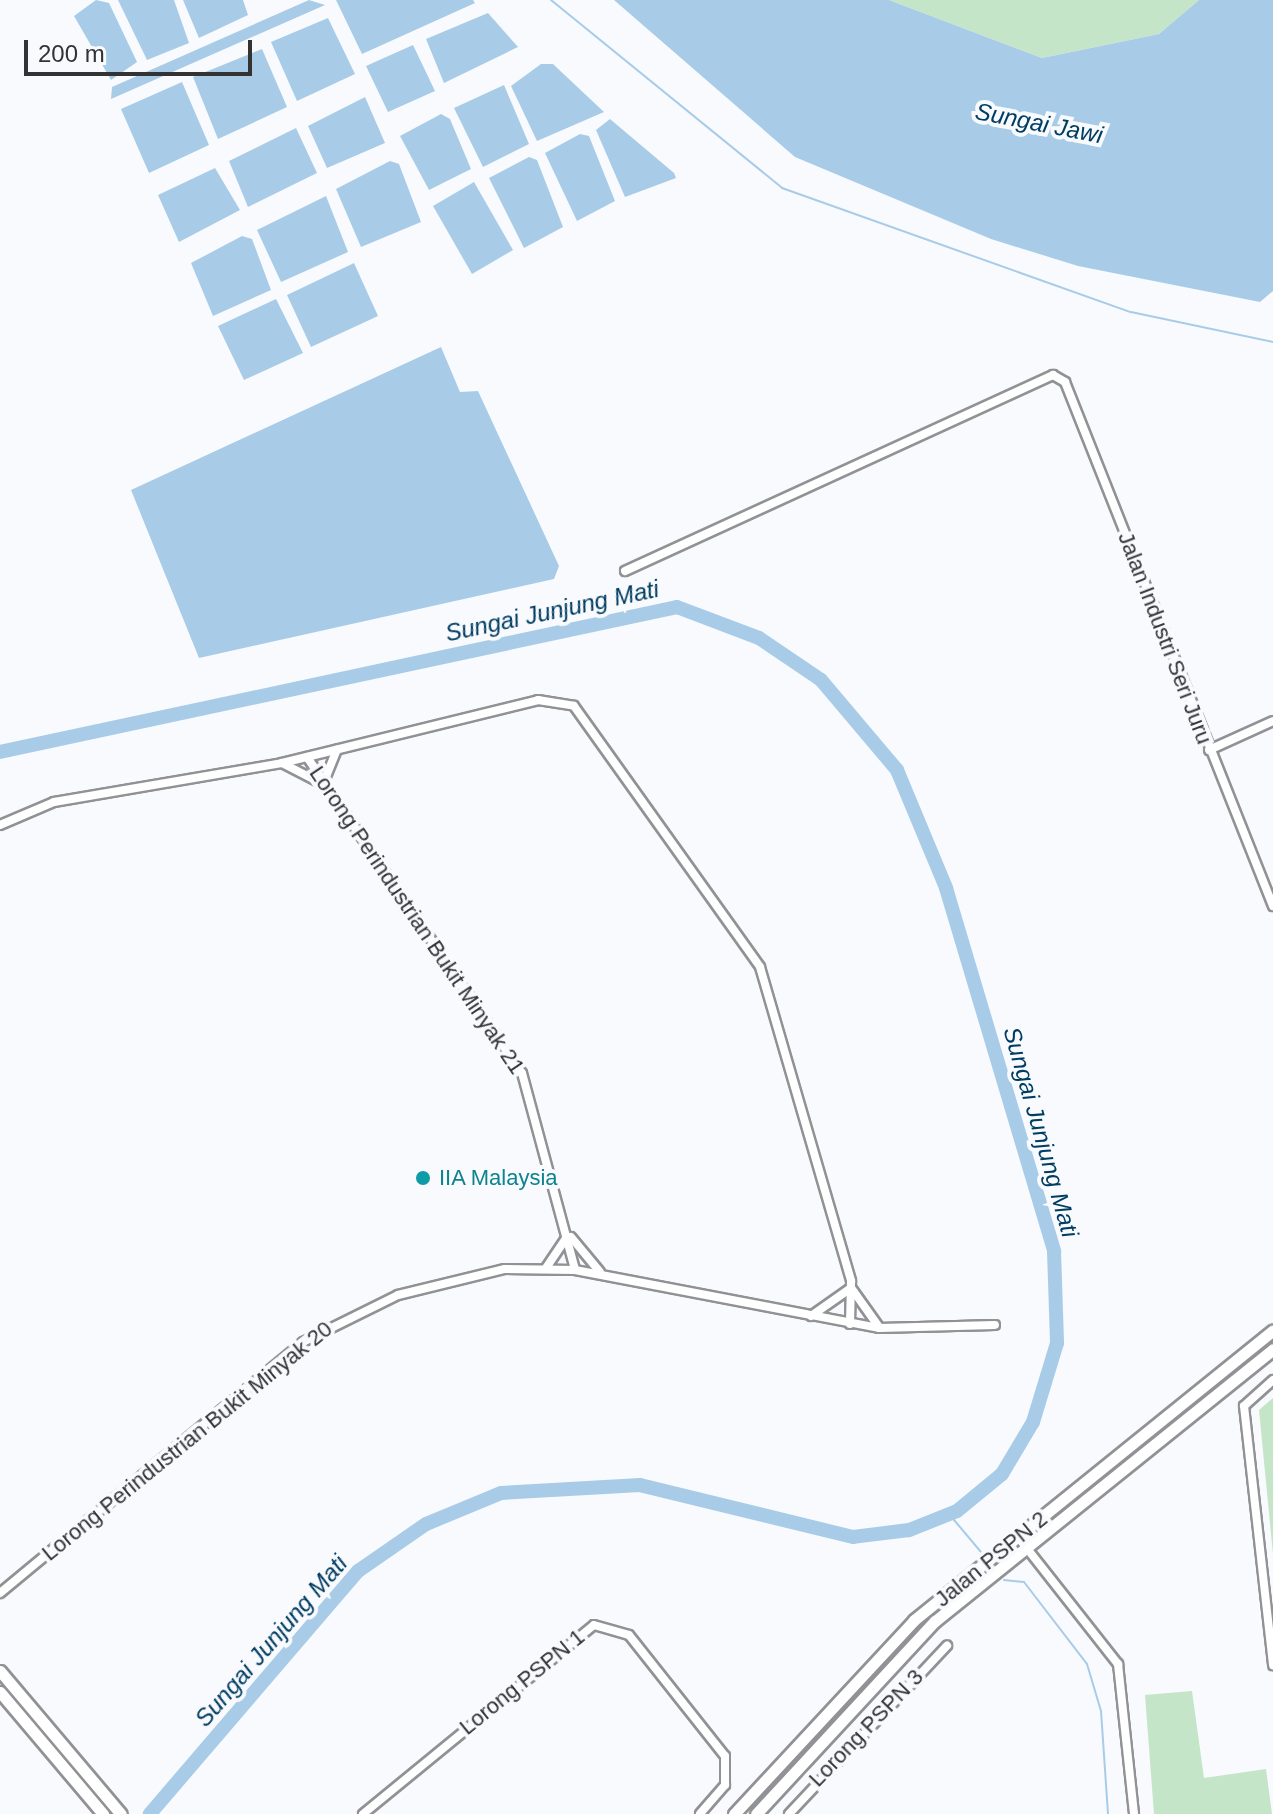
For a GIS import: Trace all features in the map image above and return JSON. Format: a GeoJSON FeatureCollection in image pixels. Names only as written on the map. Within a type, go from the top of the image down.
{"type":"FeatureCollection","features":[{"type":"Feature","properties":{"kind":"street","name":"Jalan Industri Seri Juru"},"geometry":{"type":"LineString","coordinates":[[625,571],[1053,375],[1065,382],[1273,906]]}},
{"type":"Feature","properties":{"kind":"street"},"geometry":{"type":"LineString","coordinates":[[0,825],[54,802],[282,763],[538,700],[563,701],[584,714],[760,967],[851,1287],[850,1324]]}},
{"type":"Feature","properties":{"kind":"street"},"geometry":{"type":"LineString","coordinates":[[1209,750],[1273,721]]}},
{"type":"Feature","properties":{"kind":"street"},"geometry":{"type":"LineString","coordinates":[[282,763],[323,785],[337,750]]}},
{"type":"Feature","properties":{"kind":"street","name":"Lorong Perindustrian Bukit Minyak 21"},"geometry":{"type":"LineString","coordinates":[[307,757],[323,785],[522,1073],[569,1233],[575,1270]]}},
{"type":"Feature","properties":{"kind":"street"},"geometry":{"type":"LineString","coordinates":[[546,1268],[569,1233],[602,1274]]}},
{"type":"Feature","properties":{"kind":"street","name":"Lorong Perindustrian Bukit Minyak 20"},"geometry":{"type":"LineString","coordinates":[[0,1593],[303,1342],[347,1314],[491,1272],[546,1268],[575,1270],[879,1328],[995,1325]]}},
{"type":"Feature","properties":{"kind":"street"},"geometry":{"type":"LineString","coordinates":[[811,1316],[851,1287]]}},
{"type":"Feature","properties":{"kind":"street"},"geometry":{"type":"LineString","coordinates":[[851,1287],[879,1328]]}},
{"type":"Feature","properties":{"kind":"street","name":"Jalan PSPN 2"},"geometry":{"type":"LineString","coordinates":[[734,1814],[893,1641],[1273,1330]]}},
{"type":"Feature","properties":{"kind":"street","name":"Jalan PSPN 2"},"geometry":{"type":"LineString","coordinates":[[756,1814],[935,1621],[1029,1550],[1273,1349]]}},
{"type":"Feature","properties":{"kind":"street"},"geometry":{"type":"LineString","coordinates":[[1273,1380],[1244,1406],[1273,1665]]}},
{"type":"Feature","properties":{"kind":"street"},"geometry":{"type":"LineString","coordinates":[[1018,1537],[1118,1664],[1134,1814]]}},
{"type":"Feature","properties":{"kind":"street","name":"Lorong PSPN 1"},"geometry":{"type":"LineString","coordinates":[[363,1814],[594,1625],[629,1635],[725,1756],[725,1785],[700,1814]]}},
{"type":"Feature","properties":{"kind":"street","name":"Lorong PSPN 3"},"geometry":{"type":"LineString","coordinates":[[789,1814],[872,1717],[947,1646]]}},
{"type":"Feature","properties":{"kind":"street"},"geometry":{"type":"LineString","coordinates":[[0,1671],[121,1814]]}},
{"type":"Feature","properties":{"kind":"street"},"geometry":{"type":"LineString","coordinates":[[0,1692],[103,1814]]}},
{"type":"Feature","properties":{"kind":"street"},"geometry":{"type":"LineString","coordinates":[[858,1703],[872,1717]]}},
{"type":"Feature","properties":{"kind":"green space"},"geometry":{"type":"Polygon","coordinates":[[[889,0],[1199,0],[1159,34],[1042,58],[889,0]]]}},
{"type":"Feature","properties":{"kind":"green space"},"geometry":{"type":"Polygon","coordinates":[[[1273,1398],[1273,1554],[1259,1410],[1273,1398]]]}},
{"type":"Feature","properties":{"kind":"green space"},"geometry":{"type":"Polygon","coordinates":[[[1192,1691],[1204,1778],[1266,1769],[1272,1814],[1154,1814],[1145,1695],[1192,1691]]]}},
{"type":"Feature","properties":{"kind":"water"},"geometry":{"type":"Polygon","coordinates":[[[96,0],[109,3],[137,62],[111,80],[74,16],[96,0]]]}},
{"type":"Feature","properties":{"kind":"water"},"geometry":{"type":"Polygon","coordinates":[[[118,0],[174,0],[189,43],[147,60],[118,0]]]}},
{"type":"Feature","properties":{"kind":"water"},"geometry":{"type":"Polygon","coordinates":[[[183,0],[243,0],[248,15],[199,38],[183,0]]]}},
{"type":"Feature","properties":{"kind":"water"},"geometry":{"type":"Polygon","coordinates":[[[309,0],[325,5],[111,99],[112,87],[309,0]]]}},
{"type":"Feature","properties":{"kind":"water"},"geometry":{"type":"Polygon","coordinates":[[[336,0],[473,0],[475,3],[362,54],[336,0]]]}},
{"type":"Feature","properties":{"kind":"water","name":"Sungai Jawi"},"geometry":{"type":"Polygon","coordinates":[[[614,0],[889,0],[1042,58],[1159,34],[1199,0],[1273,0],[1273,291],[1260,302],[1078,266],[991,239],[795,157],[614,0]]]}},
{"type":"Feature","properties":{"kind":"water"},"geometry":{"type":"Polygon","coordinates":[[[488,13],[518,47],[444,83],[426,39],[488,13]]]}},
{"type":"Feature","properties":{"kind":"water"},"geometry":{"type":"Polygon","coordinates":[[[328,18],[355,74],[297,101],[271,42],[328,18]]]}},
{"type":"Feature","properties":{"kind":"water"},"geometry":{"type":"Polygon","coordinates":[[[413,45],[435,91],[388,112],[366,66],[413,45]]]}},
{"type":"Feature","properties":{"kind":"water"},"geometry":{"type":"Polygon","coordinates":[[[262,49],[287,107],[218,139],[193,77],[262,49]]]}},
{"type":"Feature","properties":{"kind":"water"},"geometry":{"type":"Polygon","coordinates":[[[541,64],[553,64],[604,112],[537,141],[511,86],[541,64]]]}},
{"type":"Feature","properties":{"kind":"water"},"geometry":{"type":"Polygon","coordinates":[[[182,82],[209,145],[149,173],[121,109],[182,82]]]}},
{"type":"Feature","properties":{"kind":"water"},"geometry":{"type":"Polygon","coordinates":[[[504,85],[529,144],[483,167],[454,108],[504,85]]]}},
{"type":"Feature","properties":{"kind":"water"},"geometry":{"type":"Polygon","coordinates":[[[365,97],[385,143],[327,168],[308,126],[365,97]]]}},
{"type":"Feature","properties":{"kind":"water"},"geometry":{"type":"Polygon","coordinates":[[[441,114],[450,119],[471,169],[429,190],[400,136],[441,114]]]}},
{"type":"Feature","properties":{"kind":"water"},"geometry":{"type":"Polygon","coordinates":[[[610,119],[676,178],[625,197],[596,130],[610,119]]]}},
{"type":"Feature","properties":{"kind":"water"},"geometry":{"type":"Polygon","coordinates":[[[296,128],[317,173],[248,207],[229,161],[296,128]]]}},
{"type":"Feature","properties":{"kind":"water"},"geometry":{"type":"Polygon","coordinates":[[[580,134],[589,136],[615,201],[577,221],[545,153],[580,134]]]}},
{"type":"Feature","properties":{"kind":"water"},"geometry":{"type":"Polygon","coordinates":[[[529,157],[537,160],[563,227],[524,248],[489,178],[529,157]]]}},
{"type":"Feature","properties":{"kind":"water"},"geometry":{"type":"Polygon","coordinates":[[[390,161],[399,164],[421,222],[361,247],[336,189],[390,161]]]}},
{"type":"Feature","properties":{"kind":"water"},"geometry":{"type":"Polygon","coordinates":[[[215,168],[240,210],[179,242],[158,195],[215,168]]]}},
{"type":"Feature","properties":{"kind":"water"},"geometry":{"type":"Polygon","coordinates":[[[474,182],[513,250],[472,274],[433,206],[474,182]]]}},
{"type":"Feature","properties":{"kind":"water"},"geometry":{"type":"Polygon","coordinates":[[[326,196],[348,252],[281,282],[257,230],[326,196]]]}},
{"type":"Feature","properties":{"kind":"water"},"geometry":{"type":"Polygon","coordinates":[[[242,236],[252,239],[271,290],[213,316],[191,263],[242,236]]]}},
{"type":"Feature","properties":{"kind":"water"},"geometry":{"type":"Polygon","coordinates":[[[354,263],[378,316],[311,347],[287,295],[354,263]]]}},
{"type":"Feature","properties":{"kind":"water"},"geometry":{"type":"Polygon","coordinates":[[[276,299],[303,353],[244,380],[218,326],[276,299]]]}},
{"type":"Feature","properties":{"kind":"water"},"geometry":{"type":"Polygon","coordinates":[[[441,347],[460,392],[478,391],[559,566],[554,579],[199,658],[131,490],[441,347]]]}},
{"type":"Feature","properties":{"kind":"waterway"},"geometry":{"type":"LineString","coordinates":[[551,0],[782,188],[1131,312],[1273,342]]}},
{"type":"Feature","properties":{"kind":"waterway","name":"Sungai Junjung Mati"},"geometry":{"type":"LineString","coordinates":[[0,752],[677,607],[759,638],[821,680],[897,770],[946,888],[1054,1251],[1057,1343],[1033,1422],[1002,1474],[957,1511],[909,1530],[853,1537],[640,1485],[501,1493],[426,1524],[358,1571],[150,1814]]}},
{"type":"Feature","properties":{"kind":"waterway"},"geometry":{"type":"LineString","coordinates":[[949,1514],[981,1552]]}},
{"type":"Feature","properties":{"kind":"waterway"},"geometry":{"type":"LineString","coordinates":[[1004,1580],[1024,1582],[1087,1664],[1101,1711],[1108,1814]]}},
{"type":"Feature","properties":{"kind":"place","name":"IIA Malaysia"},"geometry":{"type":"Point","coordinates":[423,1178]}}]}
